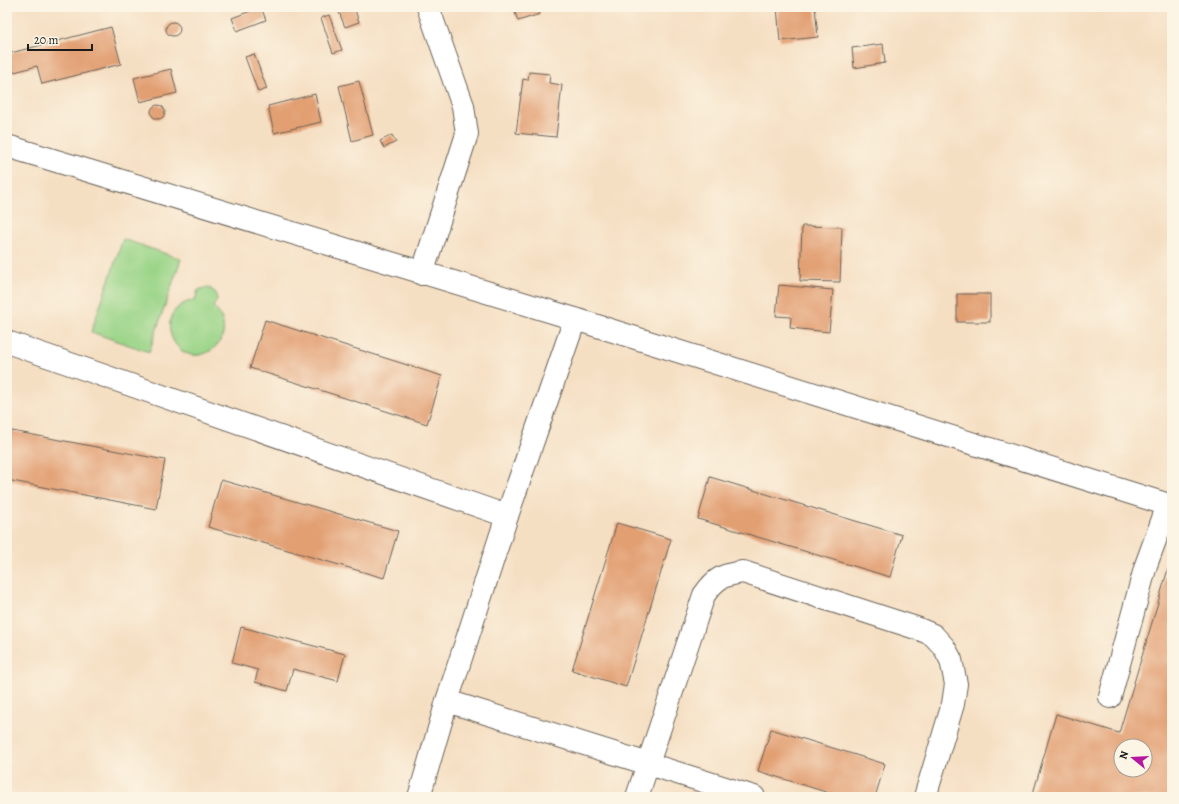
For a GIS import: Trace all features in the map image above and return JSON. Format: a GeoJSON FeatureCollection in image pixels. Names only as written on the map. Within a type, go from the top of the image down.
{"type":"FeatureCollection","features":[{"type":"Feature","properties":{"kind":"street"},"geometry":{"type":"LineString","coordinates":[[422,274],[467,134],[463,106],[428,7]]}},
{"type":"Feature","properties":{"kind":"street"},"geometry":{"type":"LineString","coordinates":[[7,146],[422,274],[575,319],[1170,505],[1146,565],[1110,697]]}},
{"type":"Feature","properties":{"kind":"street"},"geometry":{"type":"LineString","coordinates":[[419,797],[447,701],[507,516],[575,319]]}},
{"type":"Feature","properties":{"kind":"street"},"geometry":{"type":"LineString","coordinates":[[7,342],[507,516]]}},
{"type":"Feature","properties":{"kind":"street"},"geometry":{"type":"LineString","coordinates":[[637,797],[647,763],[704,596],[713,582],[727,574],[743,572],[919,629],[933,635],[944,647],[951,660],[956,684],[953,704],[925,797]]}},
{"type":"Feature","properties":{"kind":"street"},"geometry":{"type":"LineString","coordinates":[[447,701],[754,797]]}},
{"type":"Feature","properties":{"kind":"green space"},"geometry":{"type":"Polygon","coordinates":[[[123,239],[181,259],[149,352],[91,332],[123,239]]]}},
{"type":"Feature","properties":{"kind":"green space"},"geometry":{"type":"Polygon","coordinates":[[[208,287],[216,293],[217,300],[213,307],[222,319],[223,334],[218,344],[210,351],[197,355],[186,353],[177,346],[171,336],[170,325],[172,314],[181,305],[195,300],[198,290],[208,287]]]}},
{"type":"Feature","properties":{"kind":"building"},"geometry":{"type":"Polygon","coordinates":[[[261,7],[266,20],[237,31],[232,18],[261,7]]]}},
{"type":"Feature","properties":{"kind":"building"},"geometry":{"type":"Polygon","coordinates":[[[337,7],[354,7],[359,22],[345,27],[337,7]]]}},
{"type":"Feature","properties":{"kind":"building"},"geometry":{"type":"Polygon","coordinates":[[[513,7],[538,7],[540,14],[518,21],[513,7]]]}},
{"type":"Feature","properties":{"kind":"building"},"geometry":{"type":"Polygon","coordinates":[[[777,7],[815,7],[818,37],[780,41],[777,7]]]}},
{"type":"Feature","properties":{"kind":"building"},"geometry":{"type":"Polygon","coordinates":[[[329,15],[342,50],[333,53],[321,18],[329,15]]]}},
{"type":"Feature","properties":{"kind":"building"},"geometry":{"type":"Polygon","coordinates":[[[173,22],[178,24],[180,29],[178,34],[173,36],[168,34],[166,29],[168,24],[173,22]]]}},
{"type":"Feature","properties":{"kind":"building"},"geometry":{"type":"Polygon","coordinates":[[[111,27],[121,64],[42,84],[37,66],[7,74],[7,54],[111,27]]]}},
{"type":"Feature","properties":{"kind":"building"},"geometry":{"type":"Polygon","coordinates":[[[883,44],[885,63],[854,68],[852,48],[883,44]]]}},
{"type":"Feature","properties":{"kind":"building"},"geometry":{"type":"Polygon","coordinates":[[[254,54],[267,89],[258,92],[245,57],[254,54]]]}},
{"type":"Feature","properties":{"kind":"building"},"geometry":{"type":"Polygon","coordinates":[[[171,69],[177,93],[140,102],[134,78],[171,69]]]}},
{"type":"Feature","properties":{"kind":"building"},"geometry":{"type":"Polygon","coordinates":[[[529,72],[550,74],[549,83],[562,85],[556,137],[516,133],[523,79],[528,80],[529,72]]]}},
{"type":"Feature","properties":{"kind":"building"},"geometry":{"type":"Polygon","coordinates":[[[359,81],[373,135],[352,141],[339,86],[359,81]]]}},
{"type":"Feature","properties":{"kind":"building"},"geometry":{"type":"Polygon","coordinates":[[[315,94],[321,122],[274,133],[268,106],[315,94]]]}},
{"type":"Feature","properties":{"kind":"building"},"geometry":{"type":"Polygon","coordinates":[[[158,105],[163,107],[165,112],[163,117],[158,119],[153,117],[151,112],[153,107],[158,105]]]}},
{"type":"Feature","properties":{"kind":"building"},"geometry":{"type":"Polygon","coordinates":[[[392,135],[396,142],[384,148],[380,141],[392,135]]]}},
{"type":"Feature","properties":{"kind":"building"},"geometry":{"type":"Polygon","coordinates":[[[802,226],[842,227],[840,282],[800,281],[802,226]]]}},
{"type":"Feature","properties":{"kind":"building"},"geometry":{"type":"Polygon","coordinates":[[[779,285],[833,290],[829,332],[790,328],[791,317],[776,316],[779,285]]]}},
{"type":"Feature","properties":{"kind":"building"},"geometry":{"type":"Polygon","coordinates":[[[957,294],[990,294],[990,322],[957,322],[957,294]]]}},
{"type":"Feature","properties":{"kind":"building"},"geometry":{"type":"Polygon","coordinates":[[[265,320],[442,376],[427,424],[250,368],[265,320]]]}},
{"type":"Feature","properties":{"kind":"building"},"geometry":{"type":"Polygon","coordinates":[[[7,430],[165,460],[156,509],[7,480],[7,430]]]}},
{"type":"Feature","properties":{"kind":"building"},"geometry":{"type":"Polygon","coordinates":[[[710,477],[902,535],[890,577],[698,519],[710,477]]]}},
{"type":"Feature","properties":{"kind":"building"},"geometry":{"type":"Polygon","coordinates":[[[221,480],[398,531],[384,578],[208,527],[221,480]]]}},
{"type":"Feature","properties":{"kind":"building"},"geometry":{"type":"Polygon","coordinates":[[[617,523],[671,539],[626,687],[572,670],[617,523]]]}},
{"type":"Feature","properties":{"kind":"building"},"geometry":{"type":"Polygon","coordinates":[[[1168,569],[1172,571],[1172,797],[1032,797],[1056,714],[1119,733],[1168,569]]]}},
{"type":"Feature","properties":{"kind":"building"},"geometry":{"type":"Polygon","coordinates":[[[241,627],[345,654],[338,681],[293,669],[287,691],[255,682],[258,670],[232,663],[241,627]]]}},
{"type":"Feature","properties":{"kind":"building"},"geometry":{"type":"Polygon","coordinates":[[[771,729],[885,764],[875,797],[842,797],[758,771],[771,729]]]}}]}
